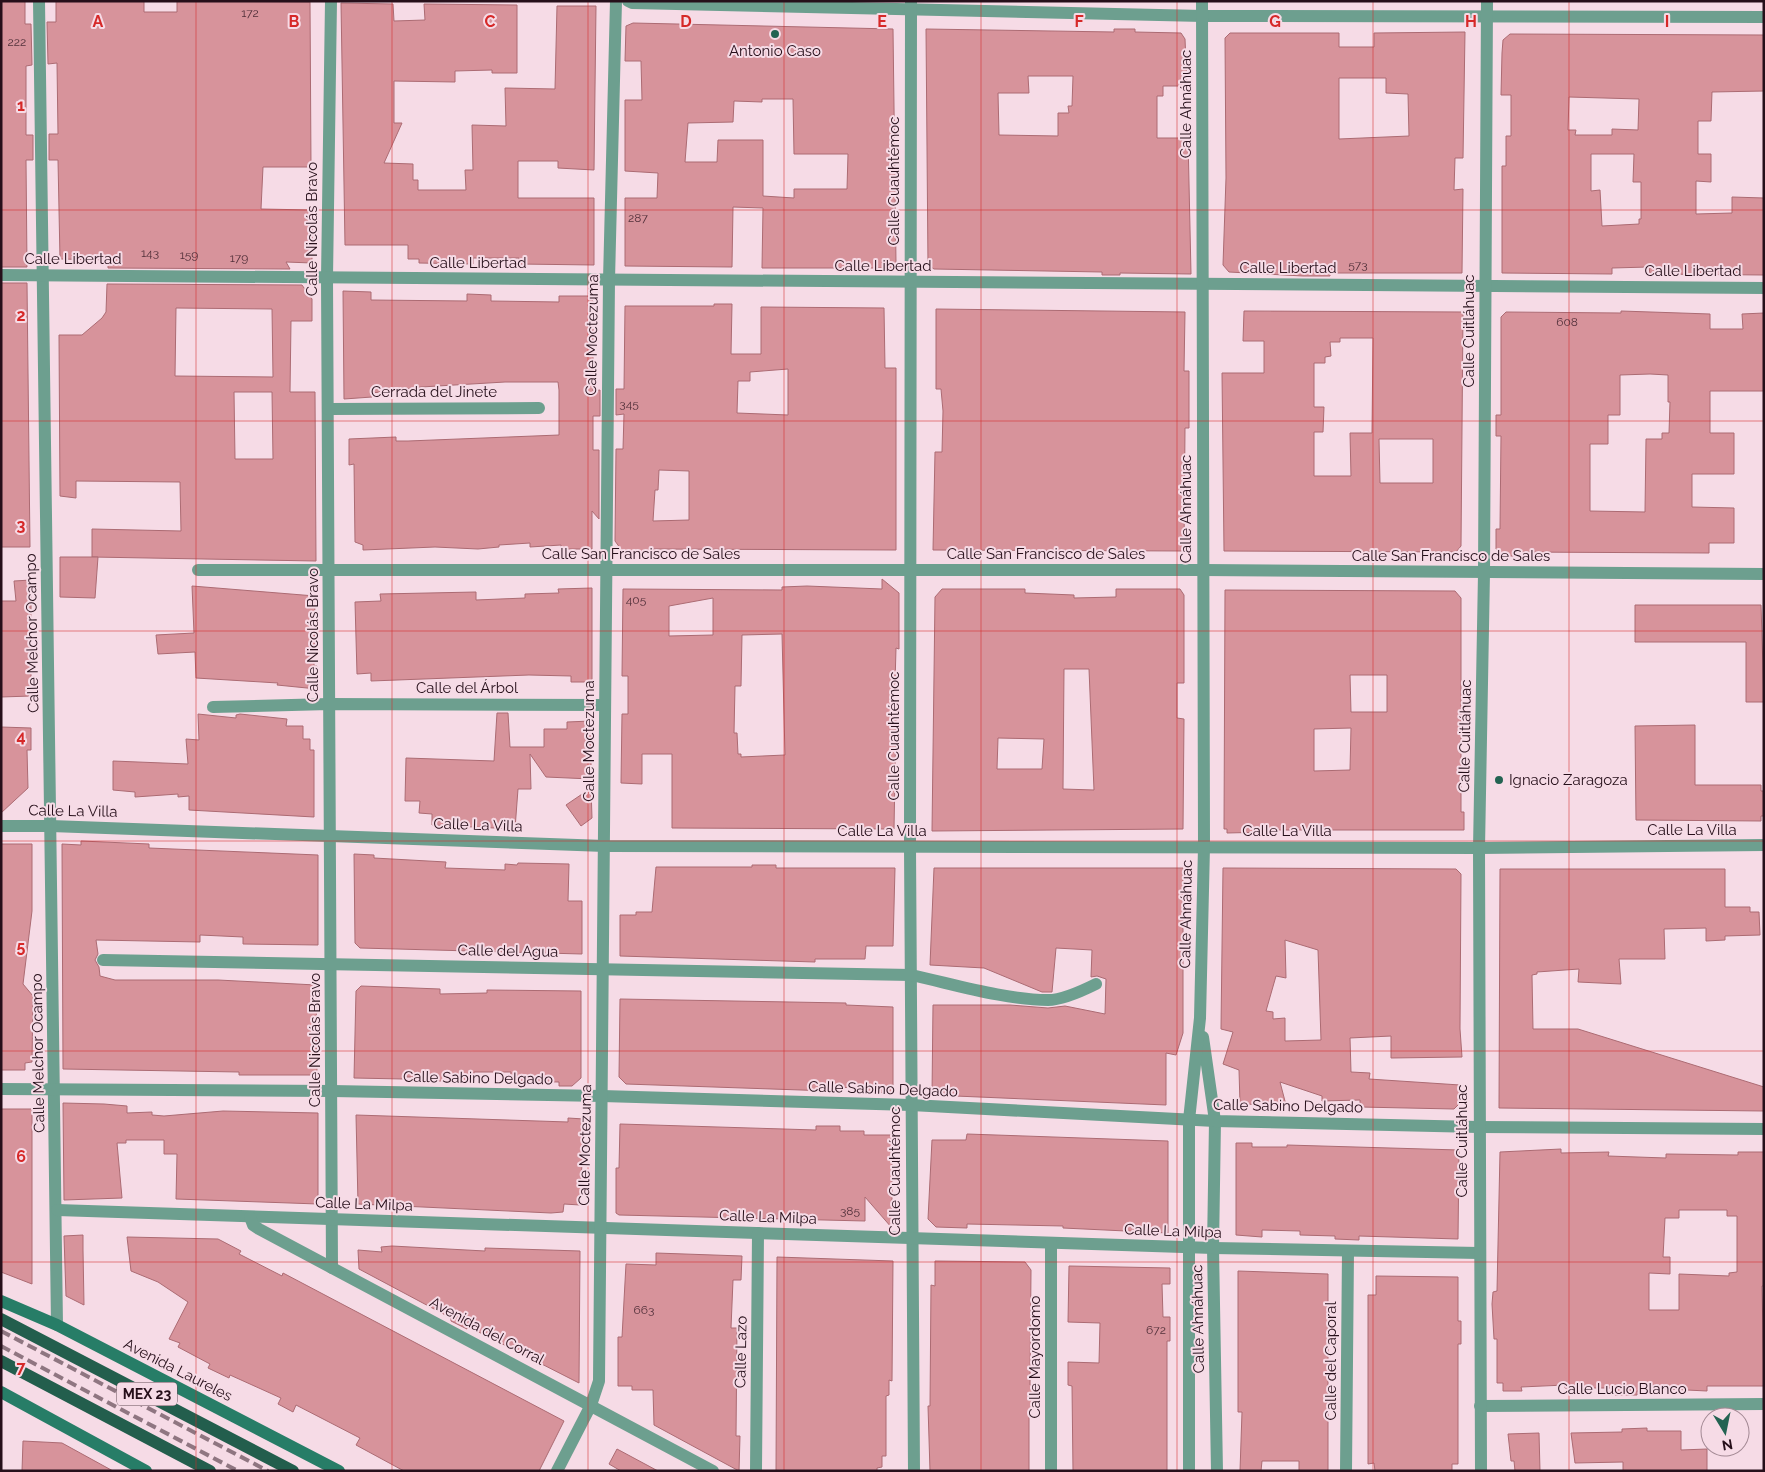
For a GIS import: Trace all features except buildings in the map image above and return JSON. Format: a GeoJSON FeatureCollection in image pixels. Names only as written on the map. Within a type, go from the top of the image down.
{"type":"FeatureCollection","features":[{"type":"Feature","properties":{"kind":"main road","name":"Avenida Laureles"},"geometry":{"type":"LineString","coordinates":[[1,1300],[57,1325],[339,1471]]}},
{"type":"Feature","properties":{"kind":"main road","name":"MEX 23"},"geometry":{"type":"LineString","coordinates":[[1,1319],[292,1471]]}},
{"type":"Feature","properties":{"kind":"main road","name":"MEX 23"},"geometry":{"type":"LineString","coordinates":[[1,1361],[210,1471]]}},
{"type":"Feature","properties":{"kind":"main road"},"geometry":{"type":"LineString","coordinates":[[1,1392],[131,1466],[146,1471]]}},
{"type":"Feature","properties":{"kind":"street","name":"Calle Melchor Ocampo"},"geometry":{"type":"LineString","coordinates":[[39,1],[52,826],[57,1325]]}},
{"type":"Feature","properties":{"kind":"street","name":"Calle Nicolás Bravo"},"geometry":{"type":"LineString","coordinates":[[331,1],[328,409],[329,704],[332,835],[332,1268]]}},
{"type":"Feature","properties":{"kind":"street","name":"Calle Moctezuma"},"geometry":{"type":"LineString","coordinates":[[558,1471],[591,1405],[599,1381],[609,280],[616,1]]}},
{"type":"Feature","properties":{"kind":"street"},"geometry":{"type":"LineString","coordinates":[[628,1],[632,4],[911,6],[1203,16],[1487,15],[1764,17]]}},
{"type":"Feature","properties":{"kind":"street","name":"Calle Ahnáhuac"},"geometry":{"type":"LineString","coordinates":[[1189,1471],[1189,1120],[1200,1018],[1204,847],[1202,1]]}},
{"type":"Feature","properties":{"kind":"street","name":"Calle Cuitláhuac"},"geometry":{"type":"LineString","coordinates":[[1481,1471],[1478,1127],[1479,848],[1484,573],[1487,1]]}},
{"type":"Feature","properties":{"kind":"street","name":"Calle Cuauhtémoc"},"geometry":{"type":"LineString","coordinates":[[911,6],[909,282],[910,847],[914,1471]]}},
{"type":"Feature","properties":{"kind":"street","name":"Calle Libertad"},"geometry":{"type":"LineString","coordinates":[[1,275],[1764,288]]}},
{"type":"Feature","properties":{"kind":"street","name":"Cerrada del Jinete"},"geometry":{"type":"LineString","coordinates":[[328,409],[539,408]]}},
{"type":"Feature","properties":{"kind":"street","name":"Calle San Francisco de Sales"},"geometry":{"type":"LineString","coordinates":[[198,570],[1203,570],[1764,574]]}},
{"type":"Feature","properties":{"kind":"street","name":"Calle del Árbol"},"geometry":{"type":"LineString","coordinates":[[214,707],[329,704],[605,705]]}},
{"type":"Feature","properties":{"kind":"street","name":"Calle La Villa"},"geometry":{"type":"LineString","coordinates":[[1,826],[332,835],[605,846],[1479,848],[1764,845]]}},
{"type":"Feature","properties":{"kind":"street","name":"Calle del Agua"},"geometry":{"type":"LineString","coordinates":[[103,960],[911,975],[1001,994],[1050,1000],[1082,991],[1096,984]]}},
{"type":"Feature","properties":{"kind":"street","name":"Calle Ahnáhuac"},"geometry":{"type":"LineString","coordinates":[[1200,1018],[1215,1121],[1214,1248],[1217,1471]]}},
{"type":"Feature","properties":{"kind":"street","name":"Calle Sabino Delgado"},"geometry":{"type":"LineString","coordinates":[[1,1089],[332,1091],[602,1096],[912,1105],[1215,1121],[1478,1127],[1764,1129]]}},
{"type":"Feature","properties":{"kind":"street","name":"Calle La Milpa"},"geometry":{"type":"LineString","coordinates":[[57,1210],[1214,1248],[1479,1253]]}},
{"type":"Feature","properties":{"kind":"street","name":"Avenida del Corral"},"geometry":{"type":"LineString","coordinates":[[250,1217],[253,1225],[259,1229],[713,1471]]}},
{"type":"Feature","properties":{"kind":"street","name":"Calle Lazo"},"geometry":{"type":"LineString","coordinates":[[756,1471],[758,1233]]}},
{"type":"Feature","properties":{"kind":"street","name":"Calle Mayordomo"},"geometry":{"type":"LineString","coordinates":[[1051,1243],[1051,1471]]}},
{"type":"Feature","properties":{"kind":"street","name":"Calle del Caporal"},"geometry":{"type":"LineString","coordinates":[[1346,1471],[1348,1251]]}},
{"type":"Feature","properties":{"kind":"street","name":"Calle Lucio Blanco"},"geometry":{"type":"LineString","coordinates":[[1480,1406],[1764,1404]]}},
{"type":"Feature","properties":{"kind":"railway"},"geometry":{"type":"LineString","coordinates":[[1,1331],[268,1471]]}},
{"type":"Feature","properties":{"kind":"railway"},"geometry":{"type":"LineString","coordinates":[[1,1346],[238,1471]]}},
{"type":"Feature","properties":{"kind":"place","name":"Antonio Caso"},"geometry":{"type":"Point","coordinates":[775,34]}},
{"type":"Feature","properties":{"kind":"place","name":"Ignacio Zaragoza"},"geometry":{"type":"Point","coordinates":[1499,780]}}]}
